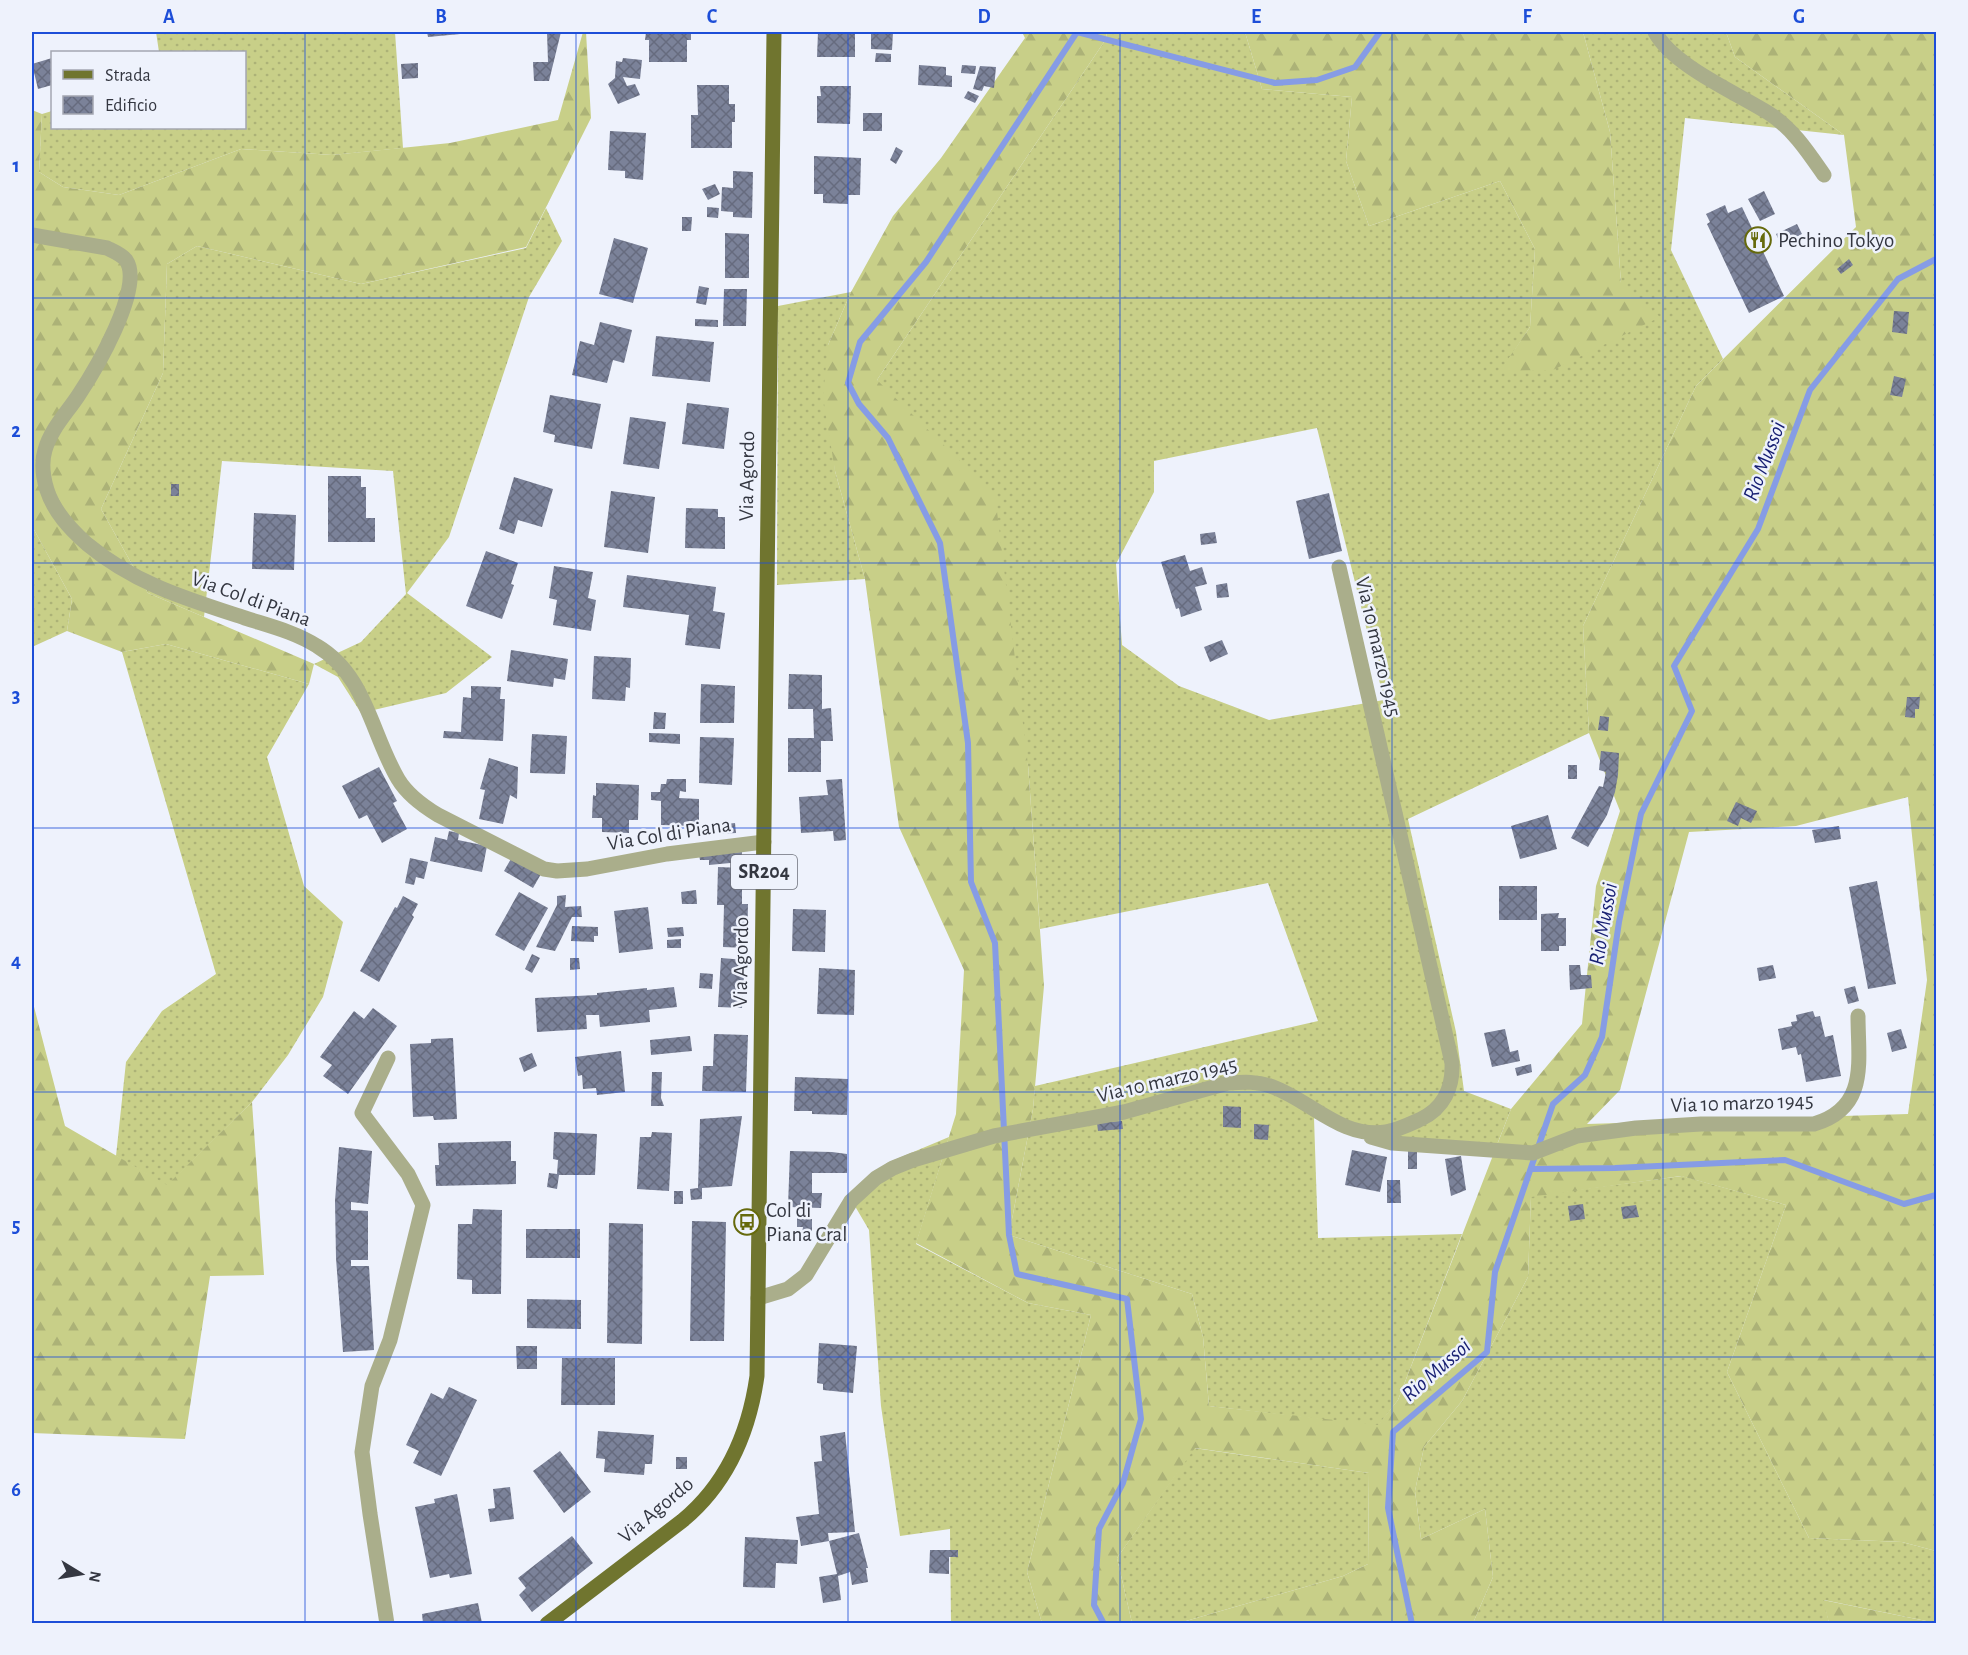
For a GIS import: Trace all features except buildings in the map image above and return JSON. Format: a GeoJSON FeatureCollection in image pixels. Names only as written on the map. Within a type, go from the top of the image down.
{"type":"FeatureCollection","features":[{"type":"Feature","properties":{"kind":"main road","name":"Via Agordo"},"geometry":{"type":"LineString","coordinates":[[547,1623],[692,1513],[720,1481],[737,1449],[753,1400],[758,1360],[774,32]]}},
{"type":"Feature","properties":{"kind":"street"},"geometry":{"type":"LineString","coordinates":[[1655,32],[1677,56],[1784,125],[1806,148],[1824,175]]}},
{"type":"Feature","properties":{"kind":"street","name":"Via Col di Piana"},"geometry":{"type":"LineString","coordinates":[[32,235],[107,248],[125,260],[130,270],[131,281],[128,296],[118,325],[78,396],[51,436],[43,463],[50,500],[70,529],[107,560],[128,574],[163,590],[295,634],[318,646],[335,659],[357,686],[398,779],[409,793],[438,815],[544,869],[568,871],[587,869],[667,854],[764,842]]}},
{"type":"Feature","properties":{"kind":"street","name":"Via 10 marzo 1945"},"geometry":{"type":"LineString","coordinates":[[1339,567],[1452,1063],[1452,1075],[1445,1098],[1426,1117],[1389,1131],[1378,1133],[1359,1131]]}},
{"type":"Feature","properties":{"kind":"street","name":"Via 10 marzo 1945"},"geometry":{"type":"LineString","coordinates":[[758,1298],[788,1289],[807,1275],[851,1202],[876,1178],[913,1160],[994,1136],[1124,1112],[1228,1083],[1243,1082],[1272,1087],[1329,1119],[1376,1139],[1392,1143],[1539,1151],[1577,1136],[1636,1128],[1701,1124],[1814,1124],[1829,1119],[1845,1108],[1854,1091],[1858,1080],[1858,1016]]}},
{"type":"Feature","properties":{"kind":"street"},"geometry":{"type":"LineString","coordinates":[[387,1623],[362,1452],[372,1386],[390,1340],[423,1205],[408,1174],[362,1113],[388,1058]]}},
{"type":"Feature","properties":{"kind":"green space"},"geometry":{"type":"Polygon","coordinates":[[[156,32],[395,32],[403,148],[332,155],[241,149],[119,195],[63,187],[39,172],[42,114],[51,111],[51,129],[246,129],[246,51],[159,51],[156,32]]]}},
{"type":"Feature","properties":{"kind":"green space"},"geometry":{"type":"Polygon","coordinates":[[[583,32],[586,32],[591,118],[526,247],[361,284],[197,246],[167,264],[163,373],[101,509],[148,593],[314,664],[309,684],[166,644],[122,652],[67,631],[72,599],[32,526],[32,110],[42,114],[39,172],[63,187],[119,195],[241,149],[332,155],[450,143],[558,120],[583,32]]]}},
{"type":"Feature","properties":{"kind":"green space"},"geometry":{"type":"Polygon","coordinates":[[[1022,32],[1107,32],[1106,39],[877,380],[995,495],[1028,765],[1044,986],[1033,1109],[1009,1235],[1192,1294],[1203,1337],[1209,1406],[1378,1425],[1398,1400],[1511,1109],[1582,1024],[1596,886],[1620,811],[1589,733],[1583,626],[1696,386],[1856,227],[1844,135],[1735,57],[1726,32],[1936,32],[1936,1551],[1902,1542],[1809,1538],[1727,1372],[1786,1205],[1681,1176],[1531,1197],[1528,1277],[1462,1401],[1424,1447],[1415,1491],[1421,1539],[1485,1509],[1493,1577],[1473,1623],[1179,1623],[1343,1576],[1368,1564],[1369,1473],[1195,1448],[1117,1558],[1132,1623],[1042,1623],[1027,1572],[1091,1315],[1028,1303],[916,1243],[956,1114],[964,970],[899,827],[865,579],[835,471],[823,397],[828,345],[851,292],[893,216],[941,158],[1025,38],[1022,32]],[[1908,797],[1796,826],[1689,832],[1620,1090],[1587,1124],[1908,1114],[1927,980],[1908,797]]]}},
{"type":"Feature","properties":{"kind":"green space"},"geometry":{"type":"Polygon","coordinates":[[[1107,32],[1245,32],[1262,89],[1352,97],[1346,161],[1369,226],[1500,181],[1535,249],[1530,327],[1501,371],[1621,283],[1610,132],[1583,32],[1726,32],[1735,57],[1844,135],[1685,118],[1671,250],[1723,359],[1696,386],[1583,626],[1589,733],[1408,819],[1456,1032],[1464,1091],[1511,1109],[1493,1155],[1382,1146],[1314,1118],[1318,1238],[1462,1234],[1398,1400],[1378,1426],[1209,1406],[1203,1337],[1192,1294],[1009,1235],[1033,1109],[1035,1086],[1318,1021],[1268,883],[1040,929],[1028,765],[877,380],[1106,39],[1107,32]],[[1317,428],[1154,461],[1154,492],[1116,564],[1122,645],[1179,686],[1269,720],[1384,700],[1317,428]]]}},
{"type":"Feature","properties":{"kind":"green space"},"geometry":{"type":"Polygon","coordinates":[[[1245,32],[1583,32],[1610,132],[1621,283],[1660,317],[1553,370],[1500,371],[1530,327],[1535,249],[1500,181],[1369,226],[1346,161],[1352,97],[1262,89],[1245,32]]]}},
{"type":"Feature","properties":{"kind":"green space"},"geometry":{"type":"Polygon","coordinates":[[[546,208],[562,241],[529,297],[449,537],[407,593],[492,657],[446,693],[361,713],[338,677],[314,664],[361,642],[406,594],[393,471],[222,461],[204,617],[148,593],[101,509],[163,373],[167,264],[197,246],[361,284],[526,248],[546,208]]]}},
{"type":"Feature","properties":{"kind":"green space"},"geometry":{"type":"Polygon","coordinates":[[[851,292],[828,345],[835,471],[865,579],[777,585],[778,306],[851,292]]]}},
{"type":"Feature","properties":{"kind":"green space"},"geometry":{"type":"Polygon","coordinates":[[[32,526],[72,599],[67,631],[32,647],[32,526]]]}},
{"type":"Feature","properties":{"kind":"green space"},"geometry":{"type":"Polygon","coordinates":[[[166,644],[309,684],[267,757],[304,886],[343,922],[323,997],[288,1055],[252,1102],[167,1186],[116,1156],[126,1062],[162,1011],[216,974],[122,652],[166,644]]]}},
{"type":"Feature","properties":{"kind":"green space"},"geometry":{"type":"Polygon","coordinates":[[[32,999],[65,1126],[167,1185],[252,1102],[264,1275],[210,1276],[185,1439],[32,1433],[32,999]]]}},
{"type":"Feature","properties":{"kind":"green space"},"geometry":{"type":"Polygon","coordinates":[[[949,1137],[916,1244],[1028,1303],[1091,1315],[1027,1572],[1042,1623],[951,1623],[950,1529],[900,1536],[881,1406],[869,1230],[849,1196],[887,1163],[949,1137]]]}},
{"type":"Feature","properties":{"kind":"green space"},"geometry":{"type":"Polygon","coordinates":[[[1682,1176],[1786,1205],[1727,1372],[1809,1538],[1902,1542],[1936,1551],[1936,1623],[1824,1600],[1829,1623],[1473,1623],[1493,1577],[1485,1509],[1421,1539],[1415,1491],[1424,1447],[1462,1401],[1528,1277],[1531,1196],[1682,1176]]]}},
{"type":"Feature","properties":{"kind":"green space"},"geometry":{"type":"Polygon","coordinates":[[[1194,1448],[1369,1473],[1368,1564],[1343,1576],[1179,1623],[1132,1623],[1117,1558],[1194,1448]]]}},
{"type":"Feature","properties":{"kind":"green space"},"geometry":{"type":"Polygon","coordinates":[[[1823,1600],[1936,1623],[1829,1623],[1823,1600]]]}},
{"type":"Feature","properties":{"kind":"waterway"},"geometry":{"type":"LineString","coordinates":[[1077,32],[926,262],[860,342],[848,383],[859,404],[888,438],[940,543],[968,743],[971,882],[995,943],[1009,1235],[1017,1274],[1127,1299],[1141,1419],[1123,1483],[1099,1529],[1094,1605],[1104,1624]]}},
{"type":"Feature","properties":{"kind":"waterway"},"geometry":{"type":"LineString","coordinates":[[1077,32],[1275,83],[1317,80],[1355,67],[1380,32]]}},
{"type":"Feature","properties":{"kind":"waterway","name":"Rio Mussoi"},"geometry":{"type":"LineString","coordinates":[[1412,1624],[1388,1508],[1393,1432],[1487,1352],[1495,1272],[1553,1104],[1585,1075],[1602,1037],[1619,922],[1641,814],[1692,711],[1674,666],[1758,529],[1810,390],[1898,279],[1936,259]]}},
{"type":"Feature","properties":{"kind":"waterway"},"geometry":{"type":"LineString","coordinates":[[1531,1169],[1615,1168],[1785,1160],[1904,1204],[1936,1195]]}},
{"type":"Feature","properties":{"kind":"place","name":"Pechino Tokyo"},"geometry":{"type":"Point","coordinates":[1758,240]}},
{"type":"Feature","properties":{"kind":"place","name":"Col di Piana Cral"},"geometry":{"type":"Point","coordinates":[747,1222]}}]}
